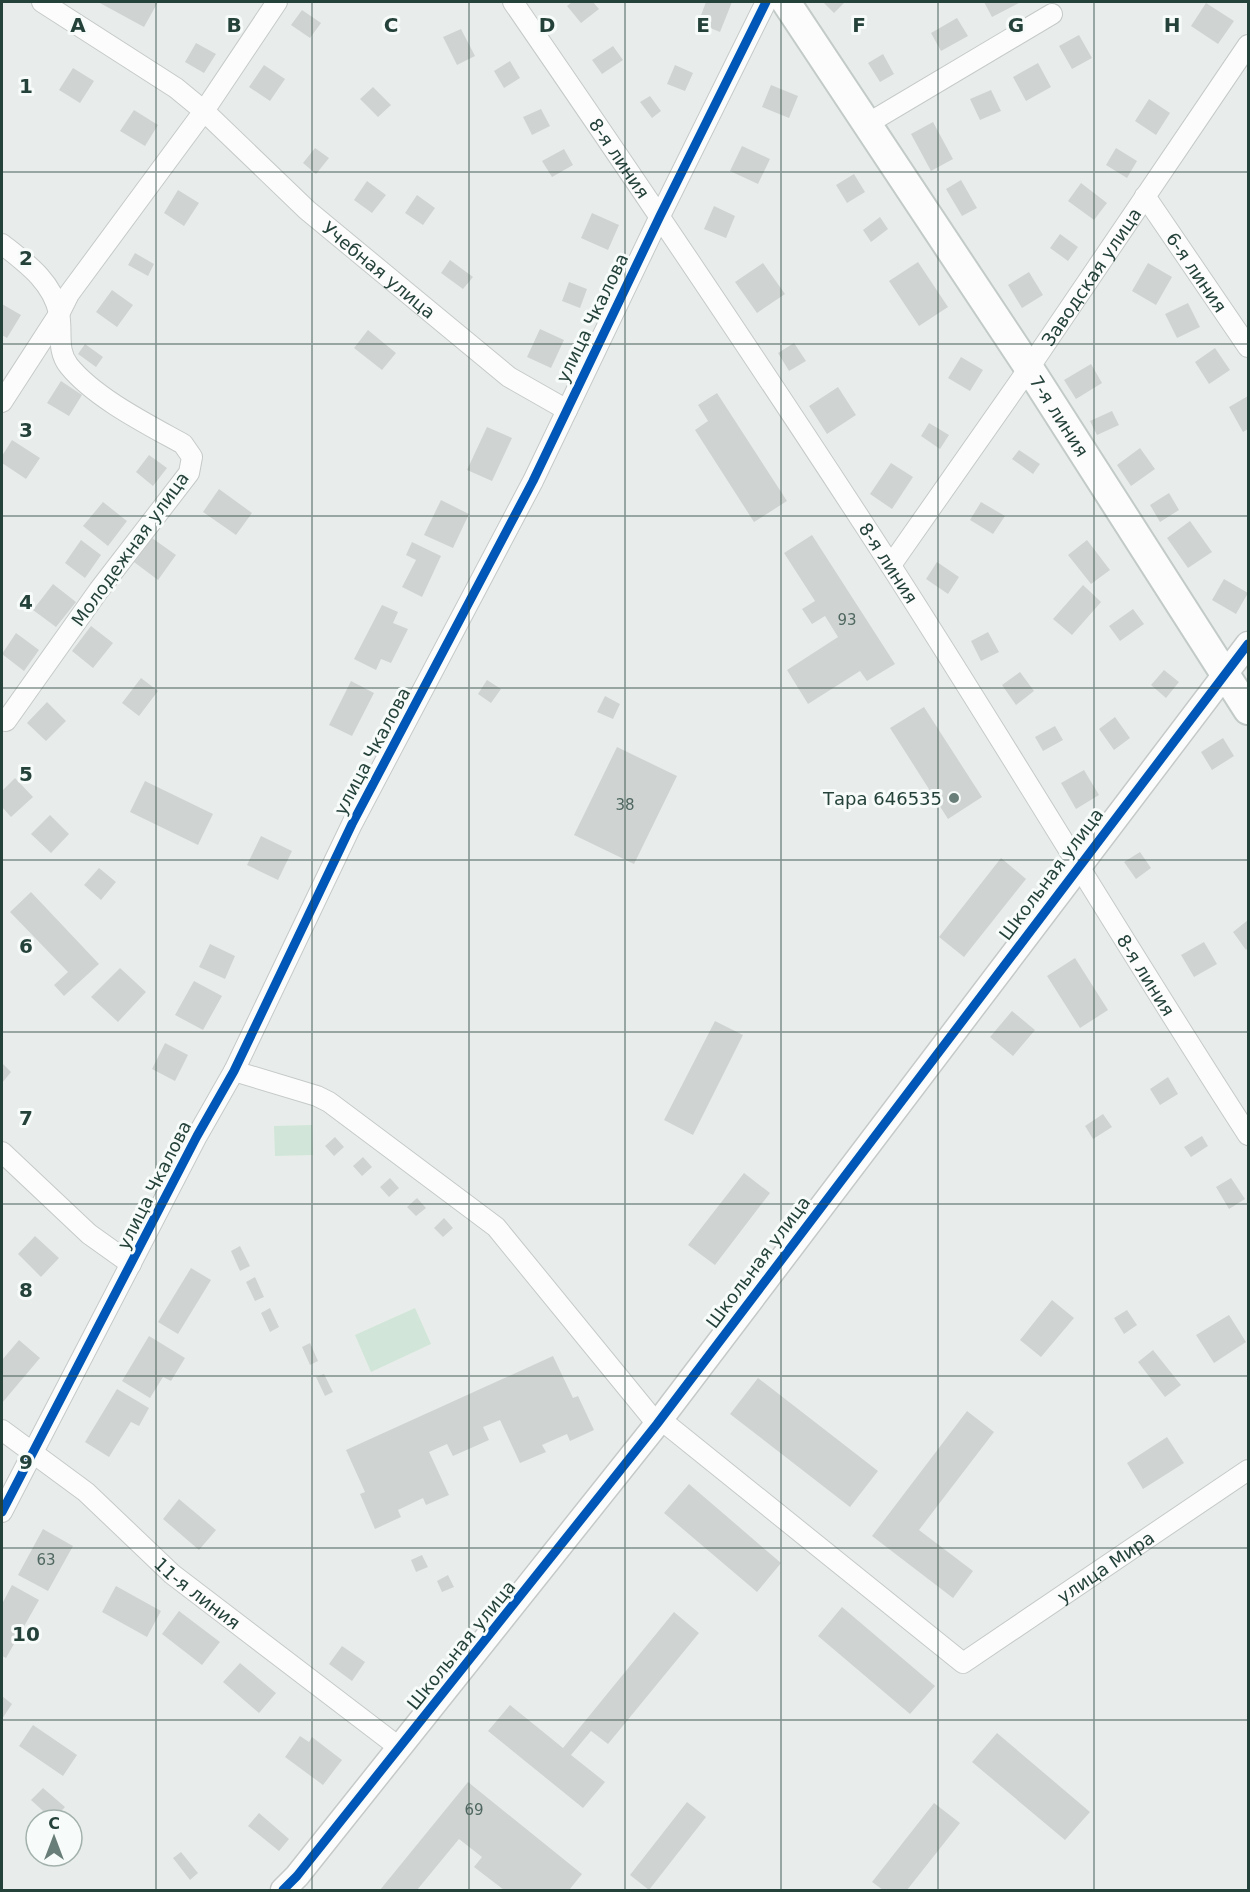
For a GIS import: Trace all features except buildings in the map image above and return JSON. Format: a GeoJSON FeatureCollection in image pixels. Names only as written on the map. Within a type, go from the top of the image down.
{"type":"FeatureCollection","features":[{"type":"Feature","properties":{"kind":"main road","name":"7-я линия"},"geometry":{"type":"LineString","coordinates":[[786,2],[1029,368],[1248,710]]}},
{"type":"Feature","properties":{"kind":"street","name":"Учебная улица"},"geometry":{"type":"LineString","coordinates":[[42,2],[176,88],[204,111],[307,210],[508,377],[567,410]]}},
{"type":"Feature","properties":{"kind":"street"},"geometry":{"type":"LineString","coordinates":[[2,402],[59,314],[69,294],[204,111],[277,2]]}},
{"type":"Feature","properties":{"kind":"street","name":"8-я линия"},"geometry":{"type":"LineString","coordinates":[[513,2],[660,216],[891,566],[1079,864],[1170,1015],[1248,1135]]}},
{"type":"Feature","properties":{"kind":"street","name":"улица Чкалова"},"geometry":{"type":"LineString","coordinates":[[2,1512],[197,1136],[234,1071],[352,824],[527,492],[766,2]]}},
{"type":"Feature","properties":{"kind":"street"},"geometry":{"type":"LineString","coordinates":[[867,124],[1052,14]]}},
{"type":"Feature","properties":{"kind":"street","name":"Заводская улица"},"geometry":{"type":"LineString","coordinates":[[891,566],[1029,368],[1248,45]]}},
{"type":"Feature","properties":{"kind":"street","name":"6-я линия"},"geometry":{"type":"LineString","coordinates":[[1145,196],[1248,347]]}},
{"type":"Feature","properties":{"kind":"street","name":"Молодежная улица"},"geometry":{"type":"LineString","coordinates":[[2,244],[32,268],[49,287],[59,314],[60,347],[68,365],[93,389],[183,444],[192,457],[189,473],[99,590],[6,721]]}},
{"type":"Feature","properties":{"kind":"street","name":"Школьная улица"},"geometry":{"type":"LineString","coordinates":[[283,1890],[297,1876],[400,1748],[659,1422],[1079,864],[1248,644]]}},
{"type":"Feature","properties":{"kind":"street"},"geometry":{"type":"LineString","coordinates":[[234,1071],[317,1096],[329,1102],[496,1227],[659,1422]]}},
{"type":"Feature","properties":{"kind":"street"},"geometry":{"type":"LineString","coordinates":[[2,1152],[89,1234],[131,1264]]}},
{"type":"Feature","properties":{"kind":"street","name":"улица Мира"},"geometry":{"type":"LineString","coordinates":[[659,1422],[963,1664],[1248,1470]]}},
{"type":"Feature","properties":{"kind":"street","name":"11-я линия"},"geometry":{"type":"LineString","coordinates":[[2,1430],[31,1454],[86,1492],[172,1574],[400,1748]]}},
{"type":"Feature","properties":{"kind":"green space"},"geometry":{"type":"Polygon","coordinates":[[[312,1125],[313,1155],[275,1156],[274,1126],[312,1125]]]}},
{"type":"Feature","properties":{"kind":"green space"},"geometry":{"type":"Polygon","coordinates":[[[415,1308],[431,1344],[371,1372],[355,1335],[415,1308]]]}},
{"type":"Feature","properties":{"kind":"cycle path"},"geometry":{"type":"LineString","coordinates":[[2,1512],[197,1136],[234,1071],[352,824],[533,481],[766,2]]}},
{"type":"Feature","properties":{"kind":"cycle path"},"geometry":{"type":"LineString","coordinates":[[283,1890],[297,1876],[657,1424],[1248,644]]}},
{"type":"Feature","properties":{"kind":"place","name":"Тара 646535"},"geometry":{"type":"Point","coordinates":[954,798]}}]}
